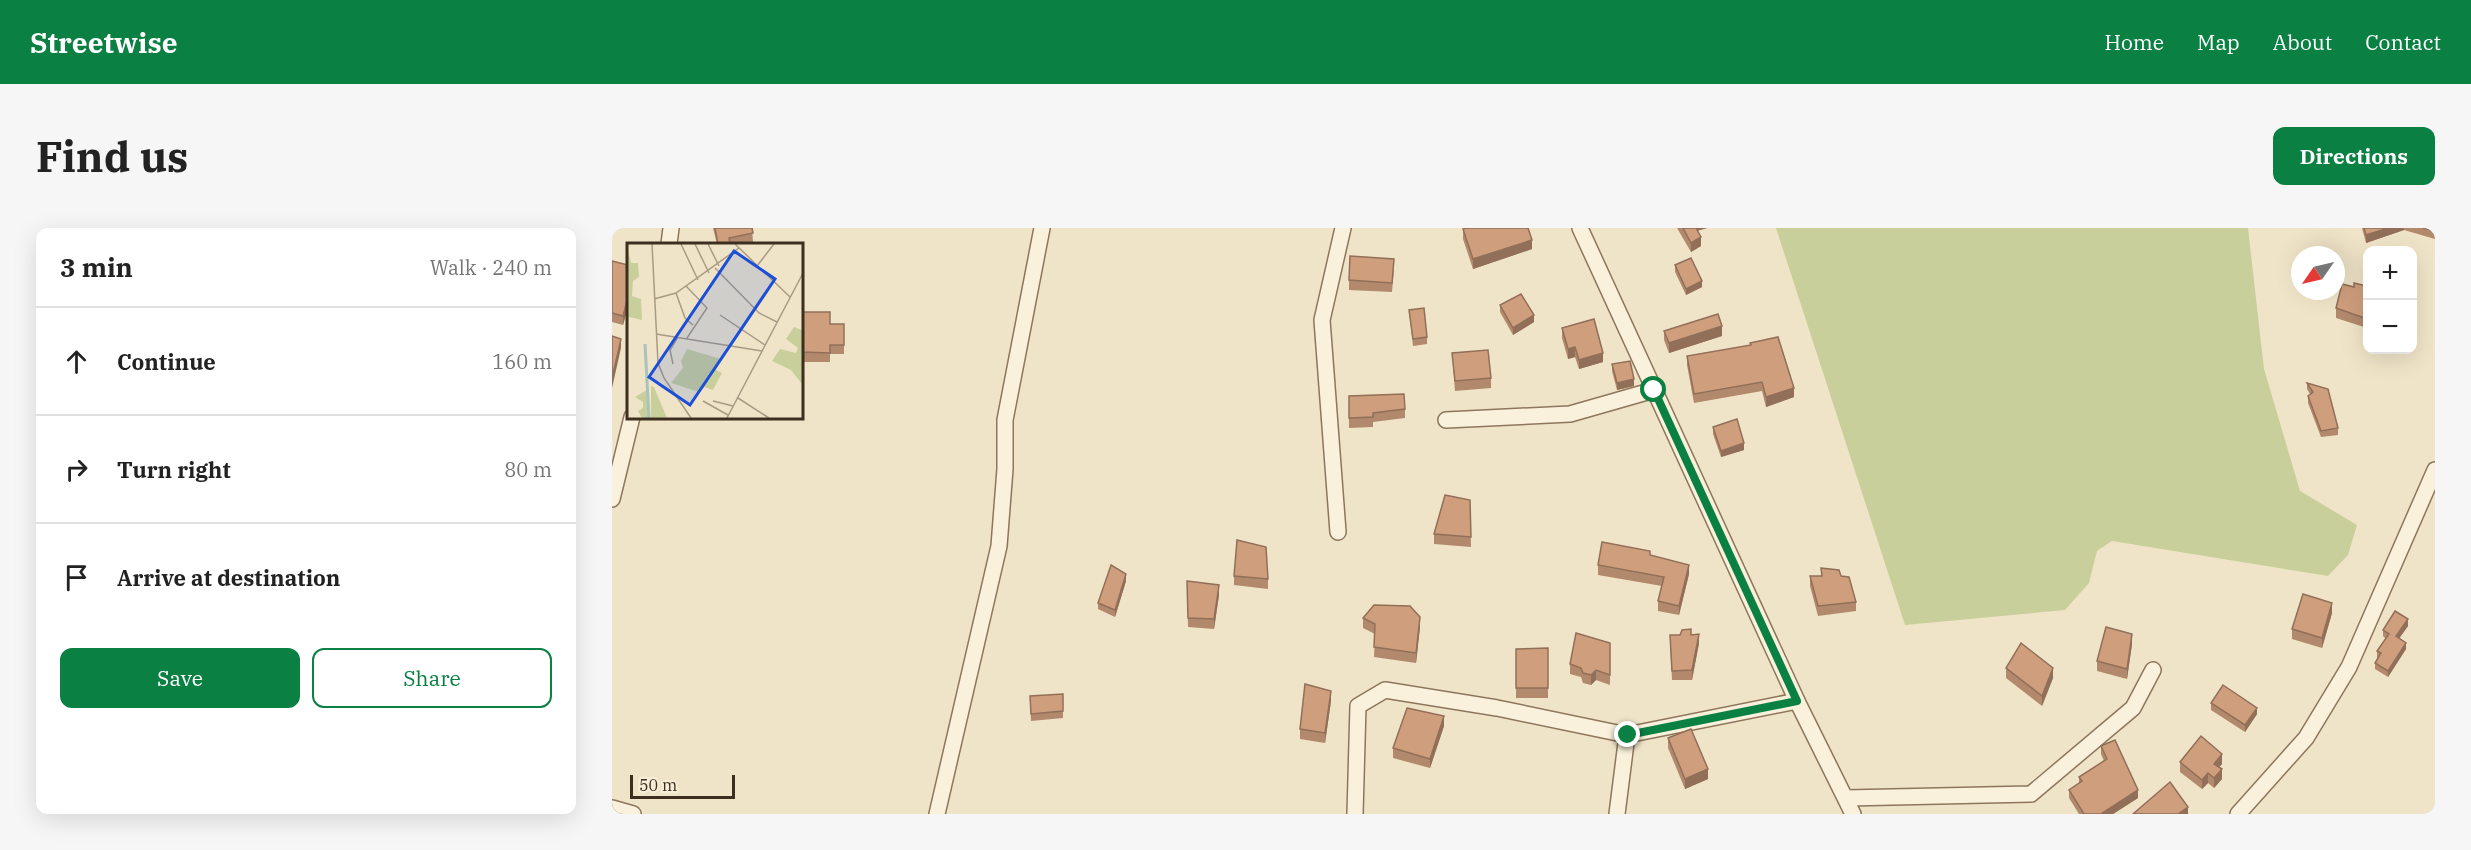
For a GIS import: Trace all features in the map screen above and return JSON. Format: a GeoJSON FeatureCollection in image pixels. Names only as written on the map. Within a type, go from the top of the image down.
{"type":"FeatureCollection","features":[{"type":"Feature","properties":{"kind":"street"},"geometry":{"type":"LineString","coordinates":[[669,243],[671,228]]}},
{"type":"Feature","properties":{"kind":"street"},"geometry":{"type":"LineString","coordinates":[[937,814],[999,546],[1005,469],[1005,420],[1042,228]]}},
{"type":"Feature","properties":{"kind":"street"},"geometry":{"type":"LineString","coordinates":[[1338,532],[1322,320],[1343,228]]}},
{"type":"Feature","properties":{"kind":"street"},"geometry":{"type":"LineString","coordinates":[[1580,228],[1797,701],[1854,814]]}},
{"type":"Feature","properties":{"kind":"street"},"geometry":{"type":"LineString","coordinates":[[1446,420],[1570,414],[1654,390]]}},
{"type":"Feature","properties":{"kind":"street"},"geometry":{"type":"LineString","coordinates":[[613,494],[632,418]]}},
{"type":"Feature","properties":{"kind":"street"},"geometry":{"type":"LineString","coordinates":[[2238,814],[2306,738],[2349,667],[2435,471]]}},
{"type":"Feature","properties":{"kind":"street"},"geometry":{"type":"LineString","coordinates":[[1846,798],[2031,794],[2133,708],[2153,670]]}},
{"type":"Feature","properties":{"kind":"street"},"geometry":{"type":"LineString","coordinates":[[1355,814],[1358,706],[1384,690],[1497,708],[1628,735],[1797,701]]}},
{"type":"Feature","properties":{"kind":"street"},"geometry":{"type":"LineString","coordinates":[[1617,814],[1628,735]]}},
{"type":"Feature","properties":{"kind":"street"},"geometry":{"type":"LineString","coordinates":[[612,808],[633,814]]}},
{"type":"Feature","properties":{"kind":"green space"},"geometry":{"type":"Polygon","coordinates":[[[1776,228],[2248,228],[2264,369],[2300,491],[2357,525],[2348,555],[2328,576],[2112,541],[2097,551],[2089,583],[2065,610],[1905,625],[1776,228]]]}},
{"type":"Feature","properties":{"kind":"building"},"geometry":{"type":"Polygon","coordinates":[[[715,228],[752,228],[753,233],[729,238],[730,243],[718,243],[715,228]]]}},
{"type":"Feature","properties":{"kind":"building"},"geometry":{"type":"Polygon","coordinates":[[[1528,228],[1532,240],[1473,259],[1463,229],[1528,228]]]}},
{"type":"Feature","properties":{"kind":"building"},"geometry":{"type":"Polygon","coordinates":[[[1683,228],[1696,228],[1701,237],[1691,243],[1683,228]]]}},
{"type":"Feature","properties":{"kind":"building"},"geometry":{"type":"Polygon","coordinates":[[[2364,228],[2388,228],[2366,235],[2364,228]]]}},
{"type":"Feature","properties":{"kind":"building"},"geometry":{"type":"Polygon","coordinates":[[[1350,256],[1394,259],[1392,283],[1349,280],[1350,256]]]}},
{"type":"Feature","properties":{"kind":"building"},"geometry":{"type":"Polygon","coordinates":[[[1691,258],[1702,281],[1686,289],[1675,265],[1691,258]]]}},
{"type":"Feature","properties":{"kind":"building"},"geometry":{"type":"Polygon","coordinates":[[[612,261],[627,265],[627,301],[623,316],[612,313],[612,261]]]}},
{"type":"Feature","properties":{"kind":"building"},"geometry":{"type":"Polygon","coordinates":[[[2354,283],[2363,285],[2363,318],[2336,308],[2338,300],[2345,300],[2345,285],[2354,287],[2354,283]]]}},
{"type":"Feature","properties":{"kind":"building"},"geometry":{"type":"Polygon","coordinates":[[[1521,294],[1534,315],[1513,328],[1500,305],[1521,294]]]}},
{"type":"Feature","properties":{"kind":"building"},"geometry":{"type":"Polygon","coordinates":[[[1424,308],[1427,337],[1413,339],[1409,310],[1424,308]]]}},
{"type":"Feature","properties":{"kind":"building"},"geometry":{"type":"Polygon","coordinates":[[[802,312],[830,312],[830,324],[844,324],[844,345],[830,345],[830,353],[802,352],[802,312]]]}},
{"type":"Feature","properties":{"kind":"building"},"geometry":{"type":"Polygon","coordinates":[[[1718,314],[1722,326],[1669,343],[1664,331],[1718,314]]]}},
{"type":"Feature","properties":{"kind":"building"},"geometry":{"type":"Polygon","coordinates":[[[1594,319],[1603,353],[1579,360],[1575,347],[1568,349],[1562,328],[1594,319]]]}},
{"type":"Feature","properties":{"kind":"building"},"geometry":{"type":"Polygon","coordinates":[[[612,336],[621,339],[612,378],[612,336]]]}},
{"type":"Feature","properties":{"kind":"building"},"geometry":{"type":"Polygon","coordinates":[[[1778,337],[1794,388],[1766,397],[1762,382],[1694,394],[1687,356],[1751,345],[1750,343],[1778,337]]]}},
{"type":"Feature","properties":{"kind":"building"},"geometry":{"type":"Polygon","coordinates":[[[1488,350],[1491,378],[1455,381],[1452,353],[1488,350]]]}},
{"type":"Feature","properties":{"kind":"building"},"geometry":{"type":"Polygon","coordinates":[[[1630,361],[1634,379],[1617,383],[1612,364],[1630,361]]]}},
{"type":"Feature","properties":{"kind":"building"},"geometry":{"type":"Polygon","coordinates":[[[2307,383],[2328,389],[2338,428],[2321,431],[2308,396],[2313,392],[2307,383]]]}},
{"type":"Feature","properties":{"kind":"building"},"geometry":{"type":"Polygon","coordinates":[[[1404,394],[1405,409],[1373,413],[1373,417],[1349,418],[1349,396],[1404,394]]]}},
{"type":"Feature","properties":{"kind":"building"},"geometry":{"type":"Polygon","coordinates":[[[1737,419],[1744,443],[1721,451],[1713,427],[1737,419]]]}},
{"type":"Feature","properties":{"kind":"building"},"geometry":{"type":"Polygon","coordinates":[[[1445,495],[1470,500],[1471,537],[1434,534],[1445,495]]]}},
{"type":"Feature","properties":{"kind":"building"},"geometry":{"type":"Polygon","coordinates":[[[1237,540],[1266,547],[1268,579],[1234,576],[1237,540]]]}},
{"type":"Feature","properties":{"kind":"building"},"geometry":{"type":"Polygon","coordinates":[[[1602,542],[1650,551],[1650,555],[1689,565],[1679,606],[1658,601],[1664,577],[1598,565],[1602,542]]]}},
{"type":"Feature","properties":{"kind":"building"},"geometry":{"type":"Polygon","coordinates":[[[1111,565],[1126,574],[1115,610],[1098,603],[1111,565]]]}},
{"type":"Feature","properties":{"kind":"building"},"geometry":{"type":"Polygon","coordinates":[[[1821,568],[1839,570],[1841,576],[1849,577],[1856,602],[1818,606],[1810,576],[1822,576],[1821,568]]]}},
{"type":"Feature","properties":{"kind":"building"},"geometry":{"type":"Polygon","coordinates":[[[1187,581],[1219,585],[1214,619],[1188,618],[1187,581]]]}},
{"type":"Feature","properties":{"kind":"building"},"geometry":{"type":"Polygon","coordinates":[[[2303,594],[2332,603],[2322,638],[2292,629],[2303,594]]]}},
{"type":"Feature","properties":{"kind":"building"},"geometry":{"type":"Polygon","coordinates":[[[1374,605],[1410,606],[1420,617],[1416,653],[1374,647],[1375,624],[1363,618],[1374,605]]]}},
{"type":"Feature","properties":{"kind":"building"},"geometry":{"type":"Polygon","coordinates":[[[2395,611],[2408,619],[2396,636],[2406,643],[2388,671],[2375,663],[2381,653],[2377,651],[2389,634],[2383,630],[2395,611]]]}},
{"type":"Feature","properties":{"kind":"building"},"geometry":{"type":"Polygon","coordinates":[[[2106,627],[2132,634],[2127,669],[2097,661],[2106,627]]]}},
{"type":"Feature","properties":{"kind":"building"},"geometry":{"type":"Polygon","coordinates":[[[1691,629],[1691,635],[1699,634],[1692,670],[1672,671],[1670,635],[1680,635],[1682,630],[1691,629]]]}},
{"type":"Feature","properties":{"kind":"building"},"geometry":{"type":"Polygon","coordinates":[[[1576,633],[1610,643],[1610,675],[1596,670],[1591,675],[1583,673],[1581,668],[1570,664],[1576,633]]]}},
{"type":"Feature","properties":{"kind":"building"},"geometry":{"type":"Polygon","coordinates":[[[2021,643],[2053,668],[2042,696],[2006,668],[2021,643]]]}},
{"type":"Feature","properties":{"kind":"building"},"geometry":{"type":"Polygon","coordinates":[[[1548,648],[1548,688],[1516,688],[1516,649],[1548,648]]]}},
{"type":"Feature","properties":{"kind":"building"},"geometry":{"type":"Polygon","coordinates":[[[1305,684],[1331,691],[1325,733],[1300,729],[1305,684]]]}},
{"type":"Feature","properties":{"kind":"building"},"geometry":{"type":"Polygon","coordinates":[[[2223,685],[2257,708],[2245,725],[2211,703],[2223,685]]]}},
{"type":"Feature","properties":{"kind":"building"},"geometry":{"type":"Polygon","coordinates":[[[1063,694],[1063,711],[1031,714],[1030,696],[1063,694]]]}},
{"type":"Feature","properties":{"kind":"building"},"geometry":{"type":"Polygon","coordinates":[[[1407,708],[1444,716],[1430,759],[1393,748],[1407,708]]]}},
{"type":"Feature","properties":{"kind":"building"},"geometry":{"type":"Polygon","coordinates":[[[1691,729],[1708,769],[1685,779],[1668,738],[1691,729]]]}},
{"type":"Feature","properties":{"kind":"building"},"geometry":{"type":"Polygon","coordinates":[[[2201,736],[2222,754],[2214,764],[2222,769],[2214,778],[2208,773],[2202,780],[2180,762],[2201,736]]]}},
{"type":"Feature","properties":{"kind":"building"},"geometry":{"type":"Polygon","coordinates":[[[2115,740],[2138,790],[2101,814],[2084,814],[2069,790],[2082,781],[2079,777],[2107,759],[2101,746],[2115,740]]]}},
{"type":"Feature","properties":{"kind":"building"},"geometry":{"type":"Polygon","coordinates":[[[2170,782],[2188,807],[2178,814],[2133,814],[2170,782]]]}},
{"type":"Feature","properties":{"kind":"route"},"geometry":{"type":"LineString","coordinates":[[1628,735],[1797,701],[1654,390]]}}]}
